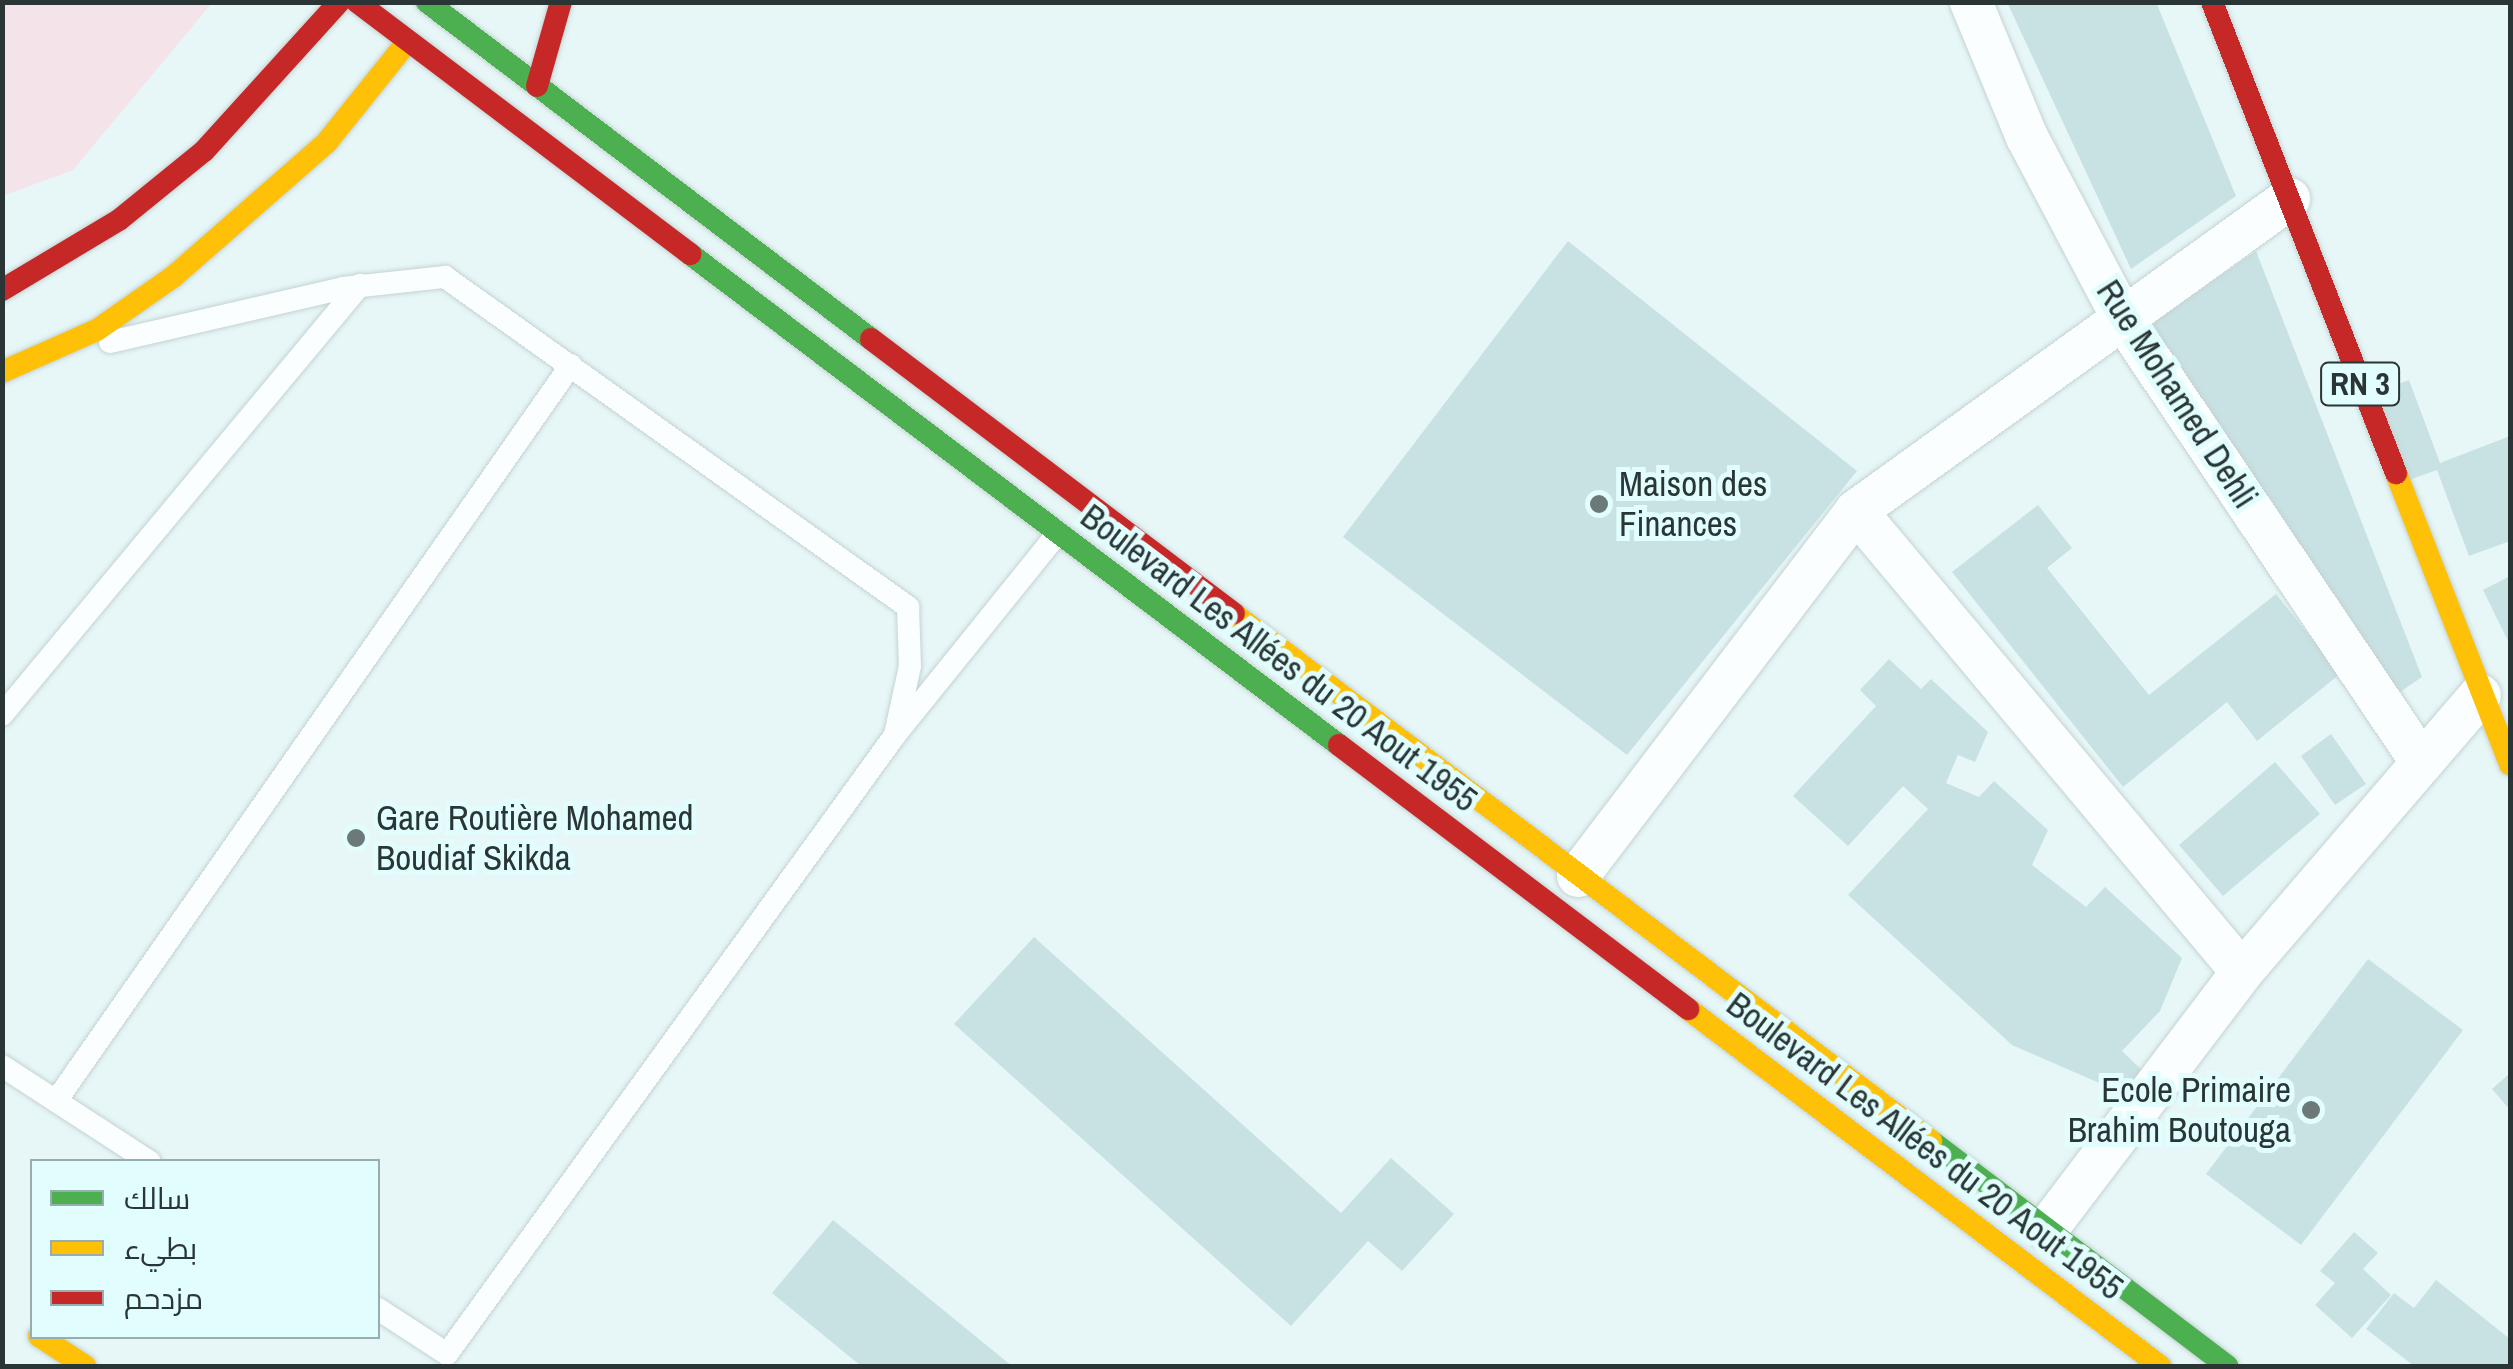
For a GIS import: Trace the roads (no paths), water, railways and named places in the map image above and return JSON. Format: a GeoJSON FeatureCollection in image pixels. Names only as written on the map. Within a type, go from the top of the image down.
{"type":"FeatureCollection","features":[{"type":"Feature","properties":{"kind":"main road"},"geometry":{"type":"LineString","coordinates":[[2,290],[119,220],[260,95],[339,2]]}},
{"type":"Feature","properties":{"kind":"main road","name":"Boulevard Les Allées du 20 Aout 1955"},"geometry":{"type":"LineString","coordinates":[[357,2],[2160,1366]]}},
{"type":"Feature","properties":{"kind":"main road"},"geometry":{"type":"LineString","coordinates":[[537,86],[561,2]]}},
{"type":"Feature","properties":{"kind":"main road","name":"RN 3"},"geometry":{"type":"LineString","coordinates":[[2212,2],[2510,764]]}},
{"type":"Feature","properties":{"kind":"main road"},"geometry":{"type":"LineString","coordinates":[[327,142],[436,5]]}},
{"type":"Feature","properties":{"kind":"main road","name":"Boulevard Les Allées du 20 Aout 1955"},"geometry":{"type":"LineString","coordinates":[[436,5],[537,86],[2227,1366]]}},
{"type":"Feature","properties":{"kind":"main road"},"geometry":{"type":"LineString","coordinates":[[260,95],[280,29]]}},
{"type":"Feature","properties":{"kind":"main road"},"geometry":{"type":"LineString","coordinates":[[10,370],[97,330],[173,277],[327,142],[413,79],[465,86]]}},
{"type":"Feature","properties":{"kind":"main road"},"geometry":{"type":"LineString","coordinates":[[44,1339],[85,1366]]}},
{"type":"Feature","properties":{"kind":"street","name":"Rue Mohamed Dehli"},"geometry":{"type":"LineString","coordinates":[[1971,2],[2027,137],[2122,320],[2422,763]]}},
{"type":"Feature","properties":{"kind":"street"},"geometry":{"type":"LineString","coordinates":[[1578,876],[1856,511],[2288,199]]}},
{"type":"Feature","properties":{"kind":"street"},"geometry":{"type":"LineString","coordinates":[[1856,511],[2242,972]]}},
{"type":"Feature","properties":{"kind":"street"},"geometry":{"type":"LineString","coordinates":[[2046,1229],[2242,972],[2480,695]]}},
{"type":"Feature","properties":{"kind":"lane"},"geometry":{"type":"LineString","coordinates":[[10,370],[192,320],[360,285],[445,276],[908,606],[910,666],[895,735]]}},
{"type":"Feature","properties":{"kind":"lane"},"geometry":{"type":"LineString","coordinates":[[2,715],[360,285]]}},
{"type":"Feature","properties":{"kind":"lane"},"geometry":{"type":"LineString","coordinates":[[56,1100],[571,364]]}},
{"type":"Feature","properties":{"kind":"lane"},"geometry":{"type":"LineString","coordinates":[[380,1310],[447,1354],[895,735],[1057,534]]}},
{"type":"Feature","properties":{"kind":"lane"},"geometry":{"type":"LineString","coordinates":[[2,1066],[145,1159]]}},
{"type":"Feature","properties":{"kind":"place","name":"Maison des Finances"},"geometry":{"type":"Point","coordinates":[1599,504]}},
{"type":"Feature","properties":{"kind":"place","name":"Gare Routière Mohamed Boudiaf Skikda"},"geometry":{"type":"Point","coordinates":[356,838]}},
{"type":"Feature","properties":{"kind":"place","name":"Ecole Primaire Brahim Boutouga"},"geometry":{"type":"Point","coordinates":[2311,1110]}}]}
